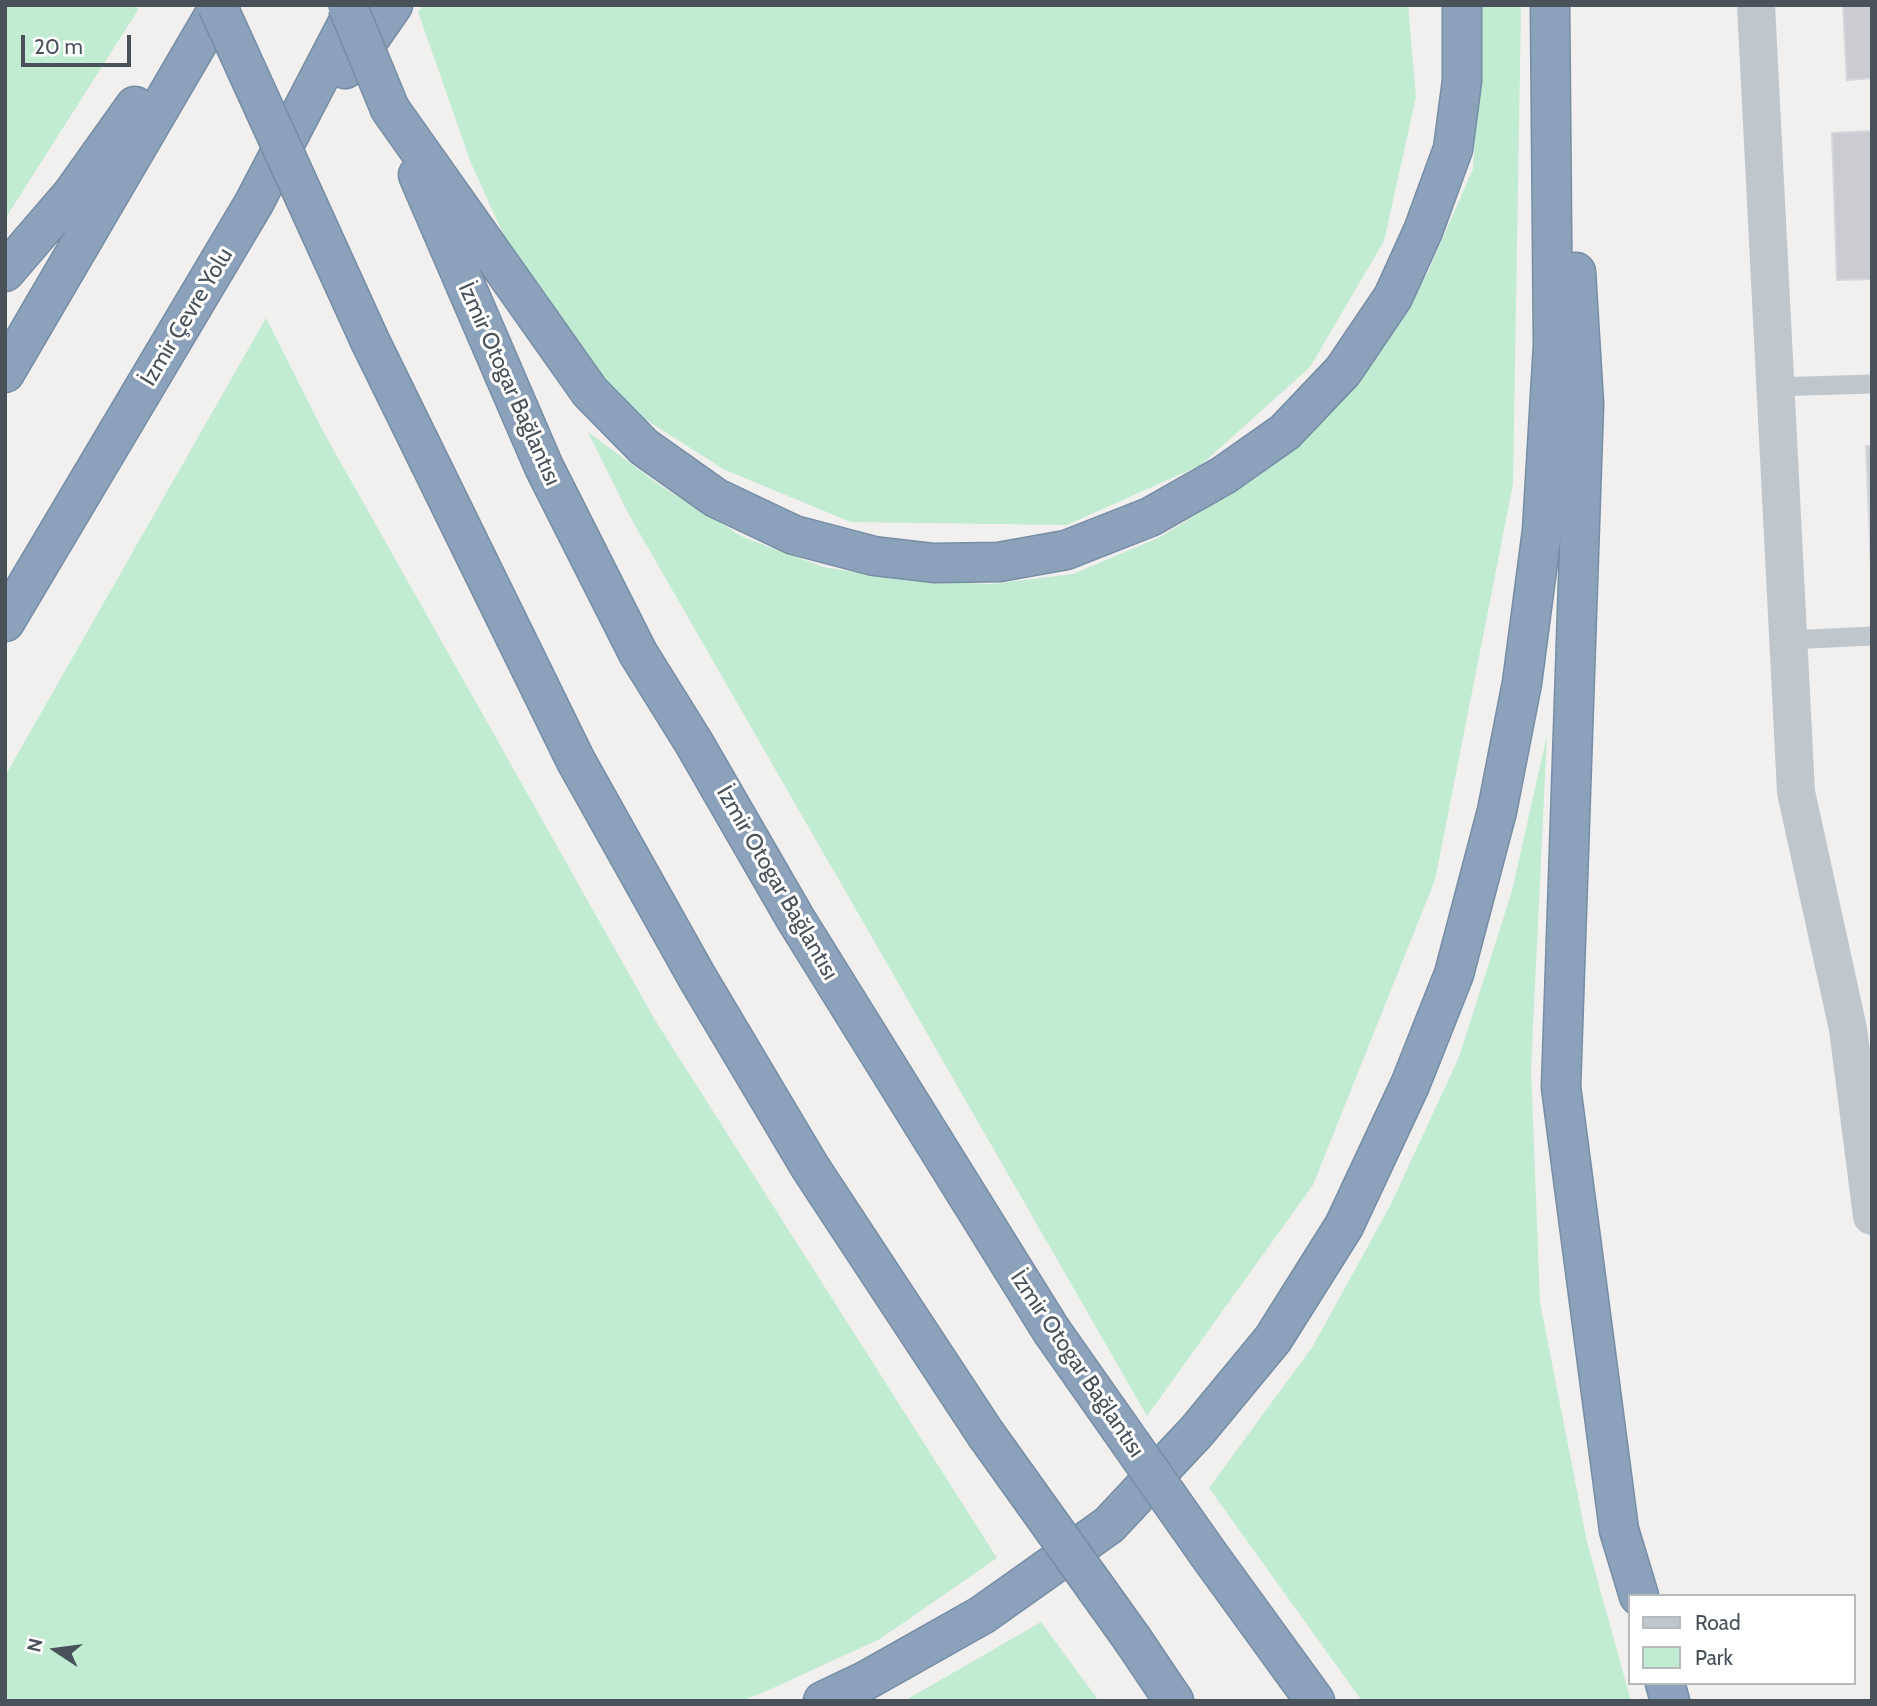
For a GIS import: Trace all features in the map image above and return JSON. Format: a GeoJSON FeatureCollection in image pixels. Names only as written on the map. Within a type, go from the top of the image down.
{"type":"FeatureCollection","features":[{"type":"Feature","properties":{"kind":"highway"},"geometry":{"type":"LineString","coordinates":[[5,272],[73,193],[208,5]]}},
{"type":"Feature","properties":{"kind":"highway"},"geometry":{"type":"LineString","coordinates":[[218,5],[370,341],[576,761],[690,965],[810,1167],[985,1433],[1174,1701]]}},
{"type":"Feature","properties":{"kind":"highway"},"geometry":{"type":"LineString","coordinates":[[5,373],[218,5]]}},
{"type":"Feature","properties":{"kind":"highway","name":"İzmir Otogar Bağlantısı"},"geometry":{"type":"LineString","coordinates":[[347,5],[544,467],[638,653],[694,743],[795,918],[1051,1330],[1315,1701]]}},
{"type":"Feature","properties":{"kind":"highway","name":"İzmir Çevre Yolu"},"geometry":{"type":"LineString","coordinates":[[5,622],[254,203],[357,5]]}},
{"type":"Feature","properties":{"kind":"highway"},"geometry":{"type":"LineString","coordinates":[[305,102],[352,64],[393,5]]}},
{"type":"Feature","properties":{"kind":"highway"},"geometry":{"type":"LineString","coordinates":[[390,109],[590,392],[644,447],[716,498],[793,535],[874,556],[934,563],[999,562],[1066,550],[1150,517],[1224,475],[1285,432],[1343,371],[1393,297],[1423,231],[1453,149],[1462,81],[1462,5]]}},
{"type":"Feature","properties":{"kind":"highway"},"geometry":{"type":"LineString","coordinates":[[823,1701],[865,1681],[982,1615],[1109,1525],[1197,1431],[1273,1339],[1344,1226],[1410,1085],[1454,974],[1497,811],[1522,683],[1540,544],[1553,345],[1550,5]]}},
{"type":"Feature","properties":{"kind":"highway"},"geometry":{"type":"LineString","coordinates":[[1561,5],[1584,404],[1561,1087],[1619,1530],[1638,1594]]}},
{"type":"Feature","properties":{"kind":"street"},"geometry":{"type":"LineString","coordinates":[[1756,5],[1796,792],[1860,1028],[1872,1216]]}},
{"type":"Feature","properties":{"kind":"lane"},"geometry":{"type":"LineString","coordinates":[[1776,387],[1872,384]]}},
{"type":"Feature","properties":{"kind":"lane"},"geometry":{"type":"LineString","coordinates":[[1789,640],[1872,636]]}},
{"type":"Feature","properties":{"kind":"green space"},"geometry":{"type":"Polygon","coordinates":[[[5,5],[136,5],[138,10],[5,219],[5,5]]]}},
{"type":"Feature","properties":{"kind":"green space"},"geometry":{"type":"Polygon","coordinates":[[[423,5],[1408,5],[1416,97],[1384,241],[1310,367],[1201,465],[1067,525],[851,522],[725,470],[629,409],[528,289],[471,163],[418,12],[423,5]]]}},
{"type":"Feature","properties":{"kind":"green space"},"geometry":{"type":"Polygon","coordinates":[[[1475,5],[1521,5],[1513,484],[1435,880],[1313,1185],[1147,1416],[628,513],[588,432],[661,486],[743,537],[823,567],[902,580],[990,584],[1073,574],[1160,537],[1256,478],[1352,385],[1427,274],[1473,169],[1479,54],[1475,5]]]}},
{"type":"Feature","properties":{"kind":"green space"},"geometry":{"type":"Polygon","coordinates":[[[266,318],[323,431],[655,1020],[997,1558],[880,1639],[760,1694],[739,1701],[5,1701],[5,776],[266,318]]]}},
{"type":"Feature","properties":{"kind":"green space"},"geometry":{"type":"Polygon","coordinates":[[[1547,735],[1531,1069],[1540,1302],[1587,1542],[1631,1701],[1362,1701],[1209,1488],[1313,1346],[1391,1204],[1459,1057],[1512,891],[1547,735]]]}},
{"type":"Feature","properties":{"kind":"green space"},"geometry":{"type":"Polygon","coordinates":[[[1041,1622],[1099,1701],[904,1701],[1041,1622]]]}},
{"type":"Feature","properties":{"kind":"building"},"geometry":{"type":"Polygon","coordinates":[[[1843,5],[1872,5],[1872,78],[1847,80],[1843,5]]]}},
{"type":"Feature","properties":{"kind":"building"},"geometry":{"type":"Polygon","coordinates":[[[1872,131],[1872,279],[1837,280],[1832,133],[1872,131]]]}},
{"type":"Feature","properties":{"kind":"building"},"geometry":{"type":"Polygon","coordinates":[[[1866,446],[1872,446],[1872,590],[1866,446]]]}}]}
